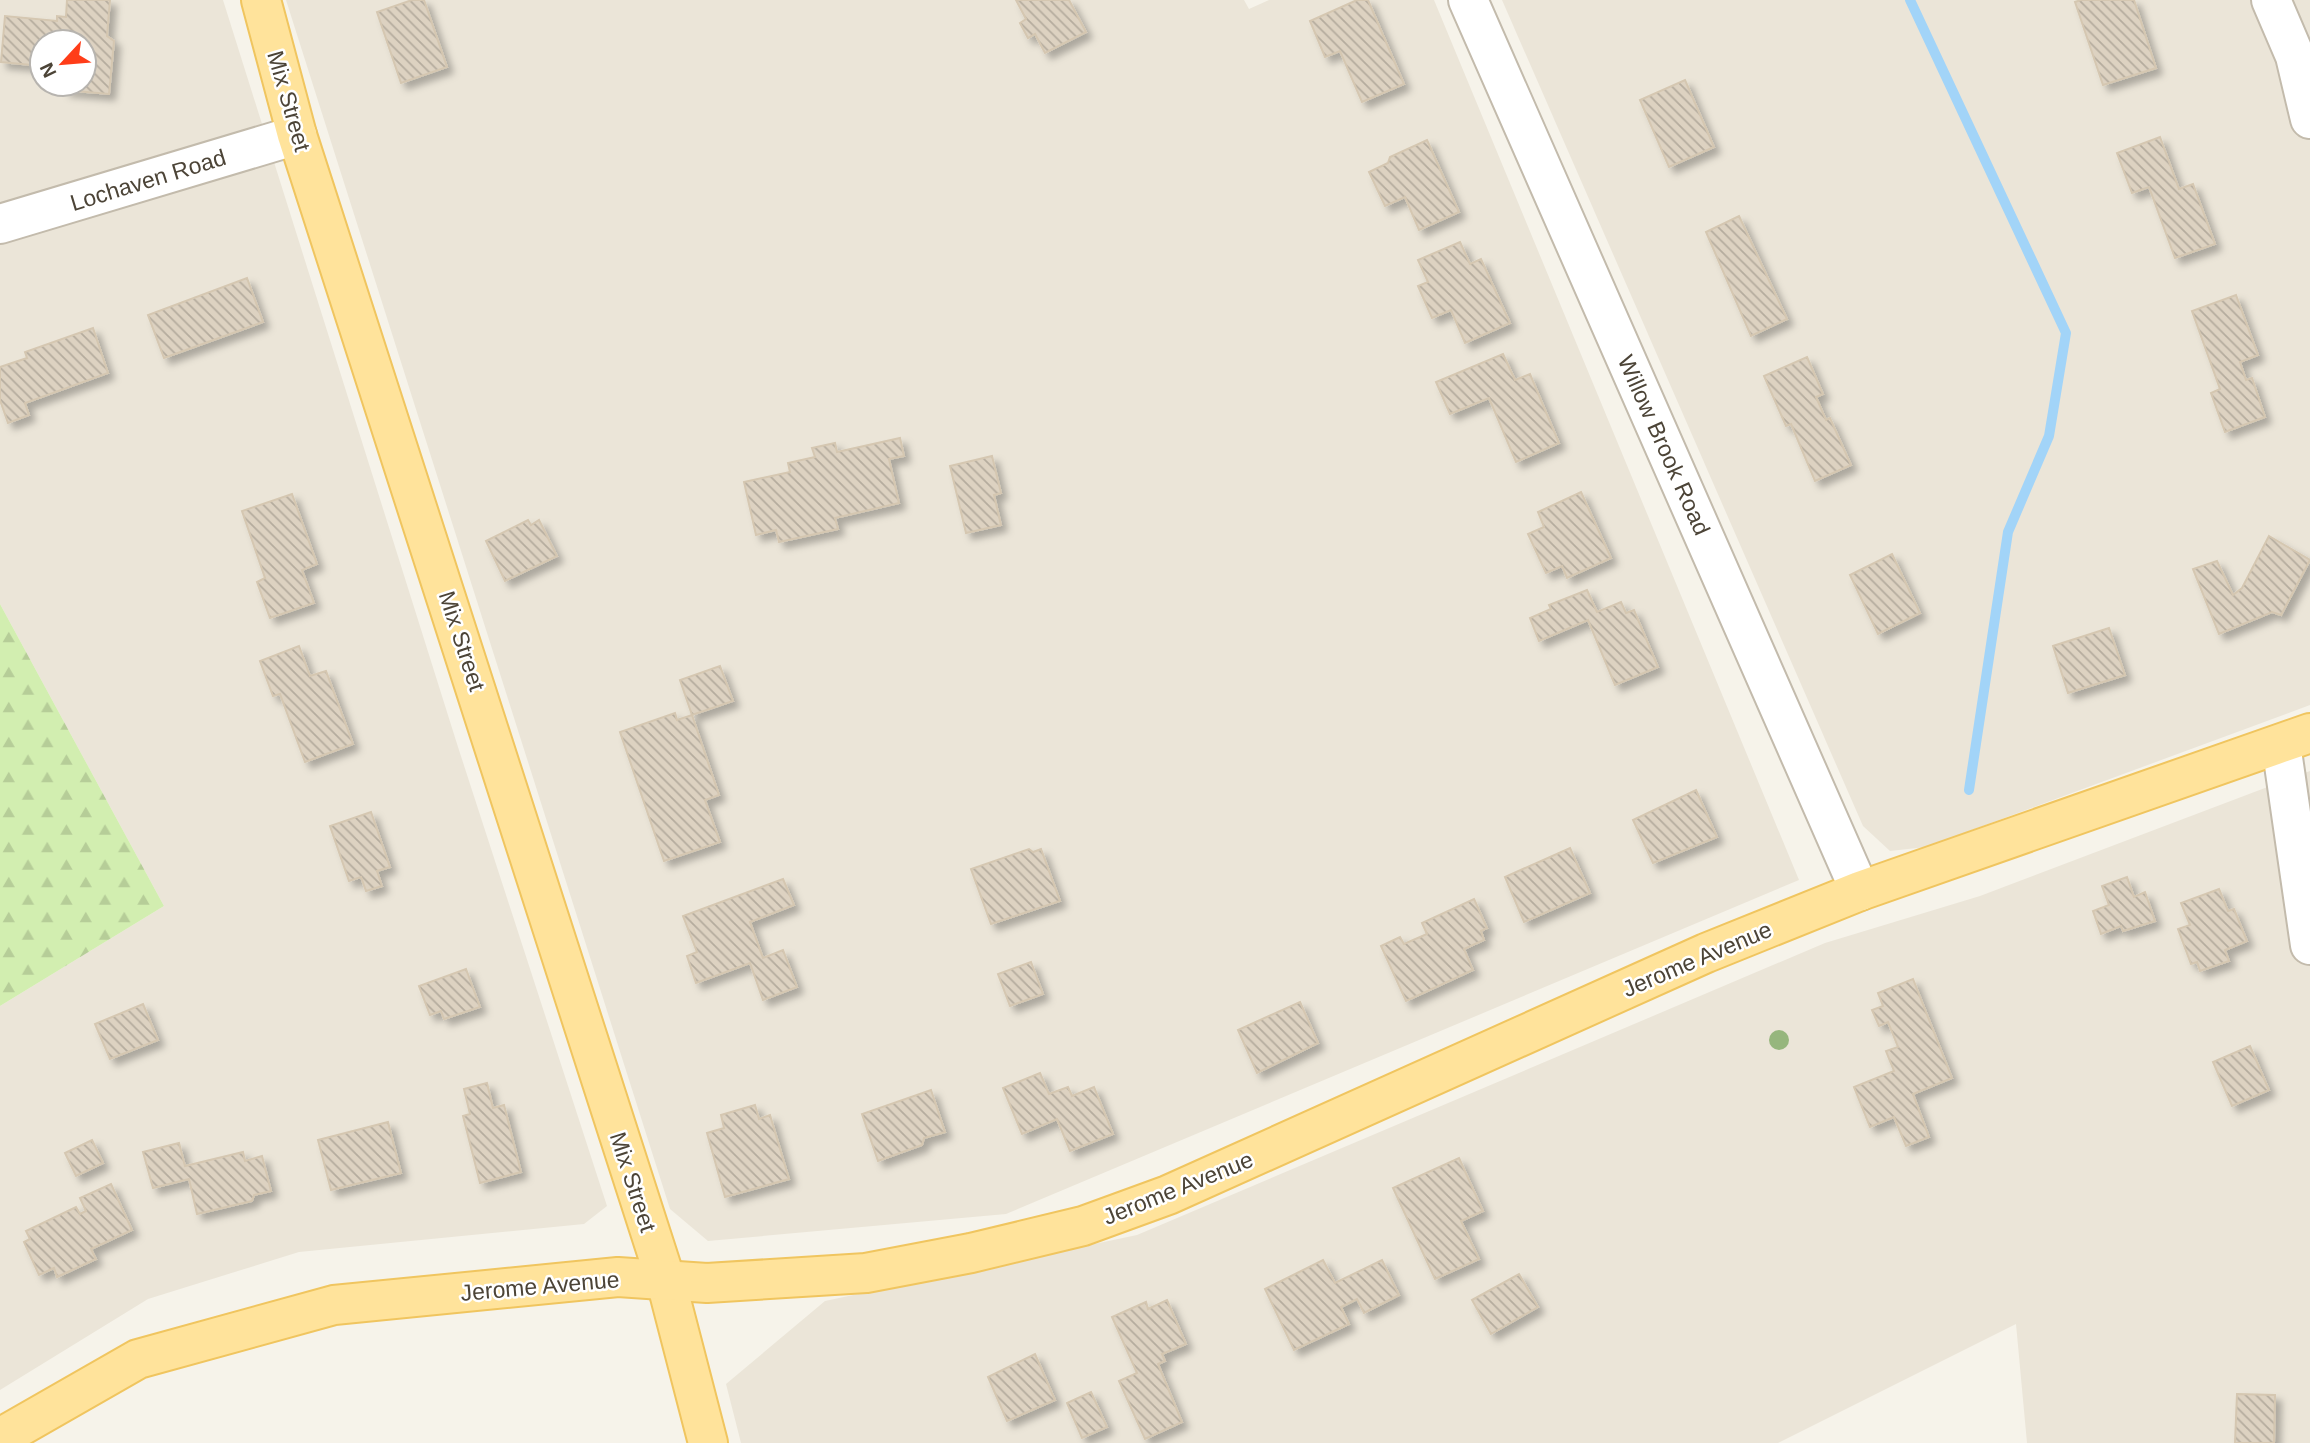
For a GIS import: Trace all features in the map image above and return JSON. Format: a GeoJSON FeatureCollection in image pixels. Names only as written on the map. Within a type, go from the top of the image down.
{"type":"FeatureCollection","features":[{"type":"Feature","properties":{"kind":"main road","name":"Mix Street"},"geometry":{"type":"LineString","coordinates":[[261,0],[297,135],[666,1281],[708,1443]]}},
{"type":"Feature","properties":{"kind":"main road","name":"Jerome Avenue"},"geometry":{"type":"LineString","coordinates":[[0,1438],[138,1359],[334,1305],[618,1277],[707,1283],[866,1273],[971,1254],[1083,1226],[1168,1195],[1706,953],[1860,891],[2295,738]]}},
{"type":"Feature","properties":{"kind":"street","name":"Willow Brook Road"},"geometry":{"type":"LineString","coordinates":[[1468,0],[1860,891]]}},
{"type":"Feature","properties":{"kind":"street"},"geometry":{"type":"LineString","coordinates":[[2270,0],[2302,53],[2310,119]]}},
{"type":"Feature","properties":{"kind":"street","name":"Lochaven Road"},"geometry":{"type":"LineString","coordinates":[[0,223],[297,135]]}},
{"type":"Feature","properties":{"kind":"street"},"geometry":{"type":"LineString","coordinates":[[2295,738],[2310,945]]}},
{"type":"Feature","properties":{"kind":"shaded area"},"geometry":{"type":"Polygon","coordinates":[[[0,0],[223,0],[458,747],[607,1206],[584,1224],[299,1252],[148,1299],[0,1390],[0,1006],[164,906],[0,604],[0,0]]]}},
{"type":"Feature","properties":{"kind":"shaded area"},"geometry":{"type":"Polygon","coordinates":[[[286,0],[1244,0],[1249,9],[1269,0],[1434,0],[1799,880],[1006,1214],[708,1241],[670,1209],[286,0]]]}},
{"type":"Feature","properties":{"kind":"shaded area"},"geometry":{"type":"Polygon","coordinates":[[[1502,0],[2310,0],[2310,705],[1926,847],[1890,851],[1863,826],[1502,0]]]}},
{"type":"Feature","properties":{"kind":"shaded area"},"geometry":{"type":"Polygon","coordinates":[[[2310,771],[2310,1443],[2027,1443],[2016,1324],[1778,1443],[741,1443],[726,1384],[825,1301],[1137,1235],[1825,943],[1980,896],[2310,771]]]}},
{"type":"Feature","properties":{"kind":"green space"},"geometry":{"type":"Polygon","coordinates":[[[0,604],[164,906],[0,1006],[0,604]]]}},
{"type":"Feature","properties":{"kind":"building"},"geometry":{"type":"Polygon","coordinates":[[[67,0],[110,0],[107,36],[114,41],[109,94],[98,93],[98,28],[28,28],[28,65],[1,62],[5,16],[57,21],[57,16],[66,17],[67,0]]]}},
{"type":"Feature","properties":{"kind":"building"},"geometry":{"type":"Polygon","coordinates":[[[412,0],[424,0],[447,67],[401,83],[377,12],[412,0]]]}},
{"type":"Feature","properties":{"kind":"building"},"geometry":{"type":"Polygon","coordinates":[[[1016,0],[1069,0],[1086,32],[1045,53],[1035,34],[1028,38],[1020,23],[1026,19],[1016,0]]]}},
{"type":"Feature","properties":{"kind":"building"},"geometry":{"type":"Polygon","coordinates":[[[1357,0],[1368,0],[1404,84],[1362,102],[1340,51],[1325,57],[1310,21],[1357,0]]]}},
{"type":"Feature","properties":{"kind":"building"},"geometry":{"type":"Polygon","coordinates":[[[2134,0],[2156,68],[2103,85],[2075,2],[2134,0]]]}},
{"type":"Feature","properties":{"kind":"building"},"geometry":{"type":"Polygon","coordinates":[[[1685,80],[1714,147],[1669,167],[1640,100],[1685,80]]]}},
{"type":"Feature","properties":{"kind":"building"},"geometry":{"type":"Polygon","coordinates":[[[2160,137],[2179,189],[2193,184],[2215,244],[2175,258],[2149,187],[2132,193],[2117,153],[2160,137]]]}},
{"type":"Feature","properties":{"kind":"building"},"geometry":{"type":"Polygon","coordinates":[[[1427,140],[1459,212],[1419,230],[1405,197],[1385,206],[1369,172],[1388,163],[1390,157],[1427,140]]]}},
{"type":"Feature","properties":{"kind":"building"},"geometry":{"type":"Polygon","coordinates":[[[1739,216],[1787,319],[1751,336],[1706,232],[1739,216]]]}},
{"type":"Feature","properties":{"kind":"building"},"geometry":{"type":"Polygon","coordinates":[[[1460,242],[1470,264],[1481,259],[1510,323],[1465,343],[1451,310],[1432,318],[1418,286],[1428,282],[1418,260],[1460,242]]]}},
{"type":"Feature","properties":{"kind":"building"},"geometry":{"type":"Polygon","coordinates":[[[247,278],[263,322],[164,358],[148,315],[247,278]]]}},
{"type":"Feature","properties":{"kind":"building"},"geometry":{"type":"Polygon","coordinates":[[[2236,295],[2258,355],[2240,362],[2246,380],[2252,378],[2265,417],[2225,432],[2211,393],[2220,389],[2192,311],[2236,295]]]}},
{"type":"Feature","properties":{"kind":"building"},"geometry":{"type":"Polygon","coordinates":[[[93,328],[108,373],[25,403],[29,415],[8,423],[0,400],[0,367],[27,358],[25,352],[93,328]]]}},
{"type":"Feature","properties":{"kind":"building"},"geometry":{"type":"Polygon","coordinates":[[[1503,354],[1515,380],[1530,374],[1559,443],[1516,462],[1489,398],[1450,414],[1436,382],[1503,354]]]}},
{"type":"Feature","properties":{"kind":"building"},"geometry":{"type":"Polygon","coordinates":[[[1807,357],[1823,394],[1816,397],[1826,420],[1830,418],[1851,465],[1815,481],[1791,424],[1786,426],[1764,376],[1807,357]]]}},
{"type":"Feature","properties":{"kind":"building"},"geometry":{"type":"Polygon","coordinates":[[[900,438],[904,456],[889,459],[899,503],[835,518],[838,529],[779,542],[776,530],[756,535],[744,482],[790,472],[788,463],[815,457],[812,448],[835,443],[837,452],[900,438]]]}},
{"type":"Feature","properties":{"kind":"building"},"geometry":{"type":"Polygon","coordinates":[[[992,456],[1001,493],[994,495],[1001,525],[966,533],[950,466],[992,456]]]}},
{"type":"Feature","properties":{"kind":"building"},"geometry":{"type":"Polygon","coordinates":[[[1581,492],[1611,558],[1567,578],[1562,566],[1546,573],[1528,534],[1544,527],[1538,512],[1581,492]]]}},
{"type":"Feature","properties":{"kind":"building"},"geometry":{"type":"Polygon","coordinates":[[[292,494],[317,564],[302,570],[314,603],[270,618],[257,582],[265,578],[242,511],[292,494]]]}},
{"type":"Feature","properties":{"kind":"building"},"geometry":{"type":"Polygon","coordinates":[[[528,520],[531,525],[539,520],[557,556],[505,581],[486,541],[528,520]]]}},
{"type":"Feature","properties":{"kind":"building"},"geometry":{"type":"Polygon","coordinates":[[[2269,536],[2310,560],[2281,615],[2272,612],[2219,634],[2193,569],[2217,561],[2233,595],[2242,588],[2269,536]]]}},
{"type":"Feature","properties":{"kind":"building"},"geometry":{"type":"Polygon","coordinates":[[[1892,554],[1920,613],[1878,634],[1850,575],[1892,554]]]}},
{"type":"Feature","properties":{"kind":"building"},"geometry":{"type":"Polygon","coordinates":[[[1587,590],[1597,612],[1621,602],[1626,613],[1634,610],[1658,667],[1615,685],[1588,620],[1539,641],[1530,618],[1551,609],[1549,605],[1587,590]]]}},
{"type":"Feature","properties":{"kind":"building"},"geometry":{"type":"Polygon","coordinates":[[[2109,628],[2125,675],[2068,693],[2053,646],[2109,628]]]}},
{"type":"Feature","properties":{"kind":"building"},"geometry":{"type":"Polygon","coordinates":[[[299,646],[310,676],[326,671],[353,744],[305,762],[280,694],[273,696],[260,661],[299,646]]]}},
{"type":"Feature","properties":{"kind":"building"},"geometry":{"type":"Polygon","coordinates":[[[720,666],[733,701],[692,715],[680,680],[720,666]]]}},
{"type":"Feature","properties":{"kind":"building"},"geometry":{"type":"Polygon","coordinates":[[[675,713],[677,720],[692,715],[719,795],[705,800],[720,842],[664,861],[620,732],[675,713]]]}},
{"type":"Feature","properties":{"kind":"building"},"geometry":{"type":"Polygon","coordinates":[[[1696,790],[1717,837],[1653,863],[1633,820],[1696,790]]]}},
{"type":"Feature","properties":{"kind":"building"},"geometry":{"type":"Polygon","coordinates":[[[371,812],[390,867],[377,871],[382,886],[366,891],[361,877],[349,881],[330,826],[371,812]]]}},
{"type":"Feature","properties":{"kind":"building"},"geometry":{"type":"Polygon","coordinates":[[[1570,848],[1590,893],[1524,922],[1505,877],[1570,848]]]}},
{"type":"Feature","properties":{"kind":"building"},"geometry":{"type":"Polygon","coordinates":[[[1029,849],[1033,852],[1041,849],[1060,901],[991,924],[971,869],[1029,849]]]}},
{"type":"Feature","properties":{"kind":"building"},"geometry":{"type":"Polygon","coordinates":[[[2127,877],[2134,897],[2145,892],[2155,921],[2123,931],[2121,926],[2101,934],[2093,911],[2109,905],[2102,886],[2127,877]]]}},
{"type":"Feature","properties":{"kind":"building"},"geometry":{"type":"Polygon","coordinates":[[[783,879],[794,905],[750,922],[763,958],[783,950],[797,987],[763,1000],[750,963],[696,983],[687,956],[697,952],[683,916],[783,879]]]}},
{"type":"Feature","properties":{"kind":"building"},"geometry":{"type":"Polygon","coordinates":[[[2219,889],[2228,911],[2234,909],[2247,941],[2225,950],[2229,961],[2200,971],[2197,962],[2191,964],[2178,929],[2190,925],[2181,903],[2219,889]]]}},
{"type":"Feature","properties":{"kind":"building"},"geometry":{"type":"Polygon","coordinates":[[[1474,899],[1487,928],[1481,931],[1484,940],[1464,949],[1473,970],[1406,1001],[1381,946],[1400,937],[1404,944],[1427,934],[1422,923],[1474,899]]]}},
{"type":"Feature","properties":{"kind":"building"},"geometry":{"type":"Polygon","coordinates":[[[1031,962],[1043,994],[1010,1006],[998,974],[1031,962]]]}},
{"type":"Feature","properties":{"kind":"building"},"geometry":{"type":"Polygon","coordinates":[[[466,969],[480,1007],[444,1019],[441,1011],[430,1015],[419,986],[466,969]]]}},
{"type":"Feature","properties":{"kind":"building"},"geometry":{"type":"Polygon","coordinates":[[[1913,979],[1952,1078],[1913,1094],[1929,1137],[1906,1146],[1894,1117],[1870,1127],[1854,1087],[1894,1071],[1886,1051],[1898,1047],[1888,1022],[1879,1026],[1872,1010],[1883,1006],[1878,993],[1913,979]]]}},
{"type":"Feature","properties":{"kind":"building"},"geometry":{"type":"Polygon","coordinates":[[[1300,1002],[1318,1043],[1257,1073],[1238,1030],[1300,1002]]]}},
{"type":"Feature","properties":{"kind":"building"},"geometry":{"type":"Polygon","coordinates":[[[143,1004],[158,1040],[110,1059],[95,1024],[143,1004]]]}},
{"type":"Feature","properties":{"kind":"building"},"geometry":{"type":"Polygon","coordinates":[[[2250,1046],[2269,1090],[2232,1106],[2213,1062],[2250,1046]]]}},
{"type":"Feature","properties":{"kind":"building"},"geometry":{"type":"Polygon","coordinates":[[[1040,1073],[1049,1094],[1068,1087],[1072,1096],[1094,1087],[1113,1134],[1070,1151],[1057,1119],[1022,1134],[1003,1088],[1040,1073]]]}},
{"type":"Feature","properties":{"kind":"building"},"geometry":{"type":"Polygon","coordinates":[[[487,1083],[493,1108],[504,1105],[521,1172],[480,1183],[463,1116],[470,1114],[464,1089],[487,1083]]]}},
{"type":"Feature","properties":{"kind":"building"},"geometry":{"type":"Polygon","coordinates":[[[931,1090],[945,1132],[924,1138],[922,1145],[878,1161],[862,1114],[931,1090]]]}},
{"type":"Feature","properties":{"kind":"building"},"geometry":{"type":"Polygon","coordinates":[[[755,1105],[759,1119],[770,1115],[789,1179],[725,1197],[707,1133],[724,1128],[721,1115],[755,1105]]]}},
{"type":"Feature","properties":{"kind":"building"},"geometry":{"type":"Polygon","coordinates":[[[388,1122],[401,1173],[331,1190],[318,1140],[388,1122]]]}},
{"type":"Feature","properties":{"kind":"building"},"geometry":{"type":"Polygon","coordinates":[[[92,1140],[103,1163],[76,1176],[65,1153],[92,1140]]]}},
{"type":"Feature","properties":{"kind":"building"},"geometry":{"type":"Polygon","coordinates":[[[179,1143],[185,1166],[243,1152],[245,1161],[262,1156],[271,1191],[254,1195],[252,1201],[197,1214],[189,1179],[153,1188],[143,1152],[179,1143]]]}},
{"type":"Feature","properties":{"kind":"building"},"geometry":{"type":"Polygon","coordinates":[[[1459,1158],[1483,1211],[1461,1221],[1479,1259],[1435,1279],[1393,1188],[1459,1158]]]}},
{"type":"Feature","properties":{"kind":"building"},"geometry":{"type":"Polygon","coordinates":[[[111,1184],[132,1230],[91,1249],[96,1259],[57,1277],[54,1268],[39,1275],[24,1242],[30,1239],[26,1231],[76,1207],[80,1214],[86,1211],[80,1198],[111,1184]]]}},
{"type":"Feature","properties":{"kind":"building"},"geometry":{"type":"Polygon","coordinates":[[[1323,1260],[1335,1283],[1382,1260],[1399,1295],[1364,1313],[1357,1299],[1341,1307],[1349,1324],[1294,1350],[1265,1289],[1323,1260]]]}},
{"type":"Feature","properties":{"kind":"building"},"geometry":{"type":"Polygon","coordinates":[[[1519,1274],[1538,1307],[1491,1334],[1472,1300],[1519,1274]]]}},
{"type":"Feature","properties":{"kind":"building"},"geometry":{"type":"Polygon","coordinates":[[[1167,1300],[1186,1344],[1162,1354],[1165,1361],[1158,1364],[1182,1422],[1145,1439],[1119,1381],[1137,1373],[1112,1317],[1146,1302],[1148,1309],[1167,1300]]]}},
{"type":"Feature","properties":{"kind":"building"},"geometry":{"type":"Polygon","coordinates":[[[1035,1354],[1055,1400],[1007,1421],[988,1377],[1035,1354]]]}},
{"type":"Feature","properties":{"kind":"building"},"geometry":{"type":"Polygon","coordinates":[[[1091,1392],[1107,1427],[1082,1438],[1067,1403],[1091,1392]]]}},
{"type":"Feature","properties":{"kind":"building"},"geometry":{"type":"Polygon","coordinates":[[[2237,1394],[2275,1395],[2274,1443],[2235,1443],[2237,1394]]]}},
{"type":"Feature","properties":{"kind":"waterway"},"geometry":{"type":"LineString","coordinates":[[1910,0],[2066,333],[2049,436],[2008,532],[1969,790]]}}]}
